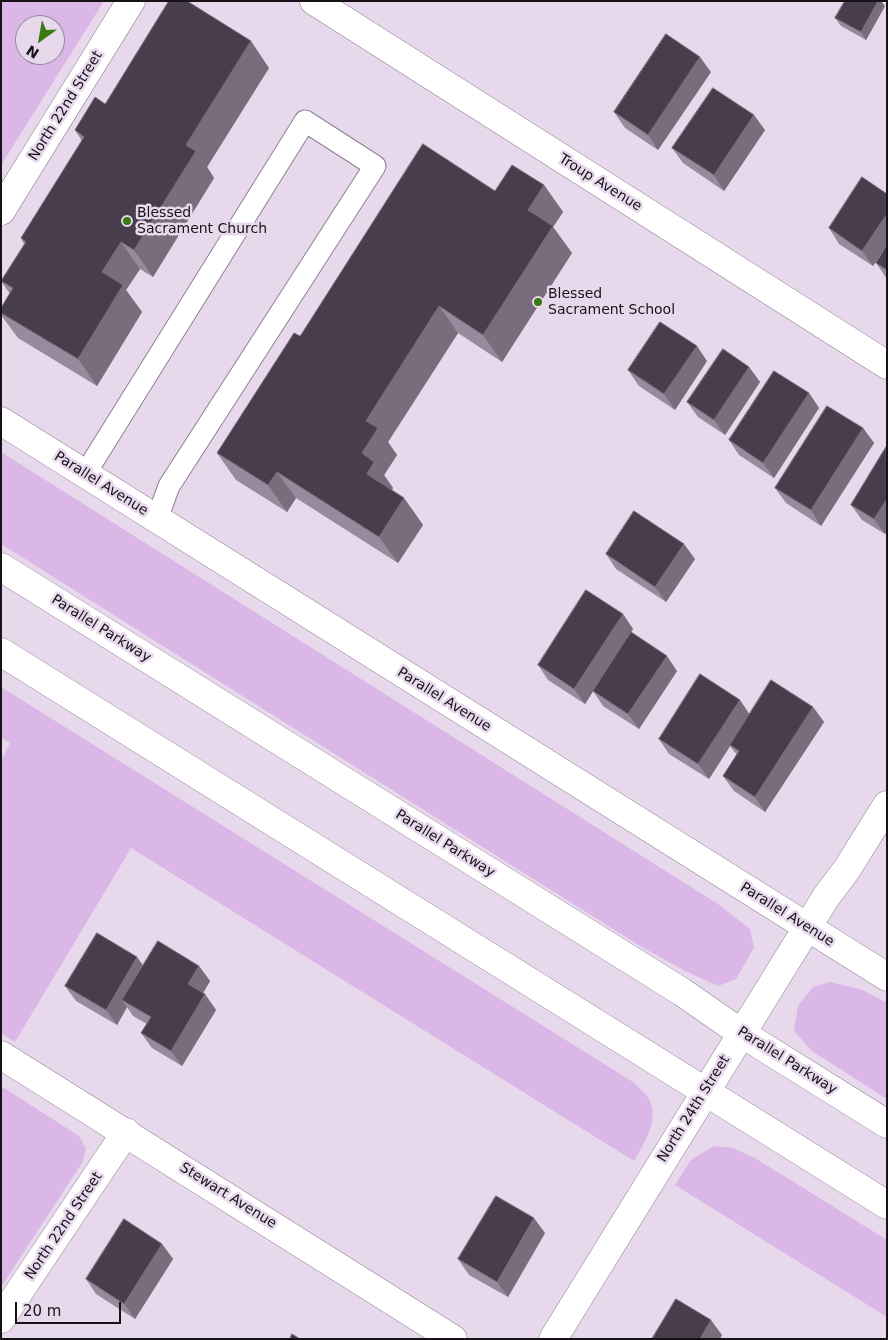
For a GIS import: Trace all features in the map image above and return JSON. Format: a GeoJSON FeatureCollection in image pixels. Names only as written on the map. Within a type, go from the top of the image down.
{"type":"FeatureCollection","features":[{"type":"Feature","properties":{"kind":"street","name":"North 22nd Street"},"geometry":{"type":"LineString","coordinates":[[1,211],[131,1]]}},
{"type":"Feature","properties":{"kind":"street","name":"Troup Avenue"},"geometry":{"type":"LineString","coordinates":[[314,1],[887,365]]}},
{"type":"Feature","properties":{"kind":"street","name":"Parallel Avenue"},"geometry":{"type":"LineString","coordinates":[[1,421],[887,977]]}},
{"type":"Feature","properties":{"kind":"street","name":"Parallel Parkway"},"geometry":{"type":"LineString","coordinates":[[1,567],[682,992],[741,1033],[887,1124]]}},
{"type":"Feature","properties":{"kind":"street"},"geometry":{"type":"LineString","coordinates":[[1,652],[887,1205]]}},
{"type":"Feature","properties":{"kind":"street","name":"North 24th Street"},"geometry":{"type":"LineString","coordinates":[[553,1339],[741,1033],[809,928],[826,897],[847,869],[887,805]]}},
{"type":"Feature","properties":{"kind":"street","name":"Stewart Avenue"},"geometry":{"type":"LineString","coordinates":[[1,1055],[453,1339]]}},
{"type":"Feature","properties":{"kind":"street","name":"North 22nd Street"},"geometry":{"type":"LineString","coordinates":[[1,1319],[126,1132]]}},
{"type":"Feature","properties":{"kind":"lane"},"geometry":{"type":"LineString","coordinates":[[85,474],[305,120],[375,166],[169,486],[157,520]]}},
{"type":"Feature","properties":{"kind":"shaded area"},"geometry":{"type":"Polygon","coordinates":[[[1,1],[104,1],[65,63],[65,15],[15,15],[15,65],[64,65],[1,165],[1,1]]]}},
{"type":"Feature","properties":{"kind":"shaded area"},"geometry":{"type":"Polygon","coordinates":[[[1,452],[718,904],[750,929],[754,948],[736,979],[718,986],[685,971],[640,946],[1,544],[1,452]]]}},
{"type":"Feature","properties":{"kind":"shaded area"},"geometry":{"type":"Polygon","coordinates":[[[1,687],[633,1082],[649,1099],[653,1115],[649,1132],[634,1161],[131,848],[15,1042],[1,1033],[1,761],[10,743],[1,737],[1,687]]]}},
{"type":"Feature","properties":{"kind":"shaded area"},"geometry":{"type":"Polygon","coordinates":[[[830,982],[863,990],[887,1003],[887,1099],[812,1051],[794,1031],[798,1006],[813,987],[830,982]]]}},
{"type":"Feature","properties":{"kind":"shaded area"},"geometry":{"type":"Polygon","coordinates":[[[1,1086],[79,1136],[86,1148],[82,1163],[1,1287],[1,1086]]]}},
{"type":"Feature","properties":{"kind":"shaded area"},"geometry":{"type":"Polygon","coordinates":[[[714,1146],[733,1148],[755,1158],[887,1240],[887,1317],[675,1185],[691,1160],[714,1146]]]}},
{"type":"Feature","properties":{"kind":"building","name":"Blessed Sacrament Church"},"geometry":{"type":"Polygon","coordinates":[[[169,1],[187,1],[251,41],[186,145],[196,151],[134,250],[121,242],[102,272],[123,285],[78,359],[1,313],[1,308],[13,288],[1,281],[26,242],[21,238],[84,137],[75,130],[95,97],[105,104],[169,1]]]}},
{"type":"Feature","properties":{"kind":"building"},"geometry":{"type":"Polygon","coordinates":[[[845,1],[878,1],[861,32],[835,18],[845,1]]]}},
{"type":"Feature","properties":{"kind":"building"},"geometry":{"type":"Polygon","coordinates":[[[666,34],[700,57],[648,135],[614,112],[666,34]]]}},
{"type":"Feature","properties":{"kind":"building"},"geometry":{"type":"Polygon","coordinates":[[[713,88],[754,115],[714,175],[672,148],[713,88]]]}},
{"type":"Feature","properties":{"kind":"building"},"geometry":{"type":"Polygon","coordinates":[[[423,144],[495,191],[512,165],[544,185],[528,210],[553,226],[483,335],[439,306],[366,421],[378,428],[362,453],[374,462],[367,474],[404,498],[379,537],[277,472],[268,485],[217,453],[294,333],[300,336],[423,144]]]}},
{"type":"Feature","properties":{"kind":"building"},"geometry":{"type":"Polygon","coordinates":[[[862,177],[887,194],[887,214],[862,251],[829,228],[862,177]]]}},
{"type":"Feature","properties":{"kind":"building"},"geometry":{"type":"Polygon","coordinates":[[[887,245],[887,270],[876,263],[887,245]]]}},
{"type":"Feature","properties":{"kind":"building"},"geometry":{"type":"Polygon","coordinates":[[[660,322],[697,346],[664,394],[628,370],[660,322]]]}},
{"type":"Feature","properties":{"kind":"building"},"geometry":{"type":"Polygon","coordinates":[[[723,349],[749,367],[714,420],[687,402],[723,349]]]}},
{"type":"Feature","properties":{"kind":"building"},"geometry":{"type":"Polygon","coordinates":[[[774,371],[809,393],[763,463],[729,440],[774,371]]]}},
{"type":"Feature","properties":{"kind":"building"},"geometry":{"type":"Polygon","coordinates":[[[827,406],[863,428],[811,510],[775,488],[827,406]]]}},
{"type":"Feature","properties":{"kind":"building"},"geometry":{"type":"Polygon","coordinates":[[[886,447],[887,499],[874,519],[851,505],[886,447]]]}},
{"type":"Feature","properties":{"kind":"building"},"geometry":{"type":"Polygon","coordinates":[[[634,511],[684,544],[655,587],[606,554],[634,511]]]}},
{"type":"Feature","properties":{"kind":"building"},"geometry":{"type":"Polygon","coordinates":[[[586,590],[623,614],[574,689],[538,665],[586,590]]]}},
{"type":"Feature","properties":{"kind":"building"},"geometry":{"type":"Polygon","coordinates":[[[631,632],[667,656],[628,714],[593,691],[631,632]]]}},
{"type":"Feature","properties":{"kind":"building"},"geometry":{"type":"Polygon","coordinates":[[[700,674],[740,700],[698,764],[659,739],[700,674]]]}},
{"type":"Feature","properties":{"kind":"building"},"geometry":{"type":"Polygon","coordinates":[[[771,680],[813,707],[755,797],[723,776],[739,751],[730,745],[771,680]]]}},
{"type":"Feature","properties":{"kind":"building"},"geometry":{"type":"Polygon","coordinates":[[[97,933],[137,957],[106,1010],[65,986],[97,933]]]}},
{"type":"Feature","properties":{"kind":"building"},"geometry":{"type":"Polygon","coordinates":[[[158,941],[199,966],[188,984],[205,994],[171,1051],[141,1033],[151,1017],[122,1000],[158,941]]]}},
{"type":"Feature","properties":{"kind":"building"},"geometry":{"type":"Polygon","coordinates":[[[496,1196],[534,1218],[497,1282],[458,1259],[496,1196]]]}},
{"type":"Feature","properties":{"kind":"building"},"geometry":{"type":"Polygon","coordinates":[[[124,1219],[162,1244],[124,1304],[86,1279],[124,1219]]]}},
{"type":"Feature","properties":{"kind":"building"},"geometry":{"type":"Polygon","coordinates":[[[676,1299],[711,1320],[700,1339],[652,1339],[676,1299]]]}},
{"type":"Feature","properties":{"kind":"building"},"geometry":{"type":"Polygon","coordinates":[[[292,1334],[300,1339],[290,1339],[292,1334]]]}},
{"type":"Feature","properties":{"kind":"place","name":"Blessed Sacrament Church"},"geometry":{"type":"Point","coordinates":[127,221]}},
{"type":"Feature","properties":{"kind":"place","name":"Blessed Sacrament School"},"geometry":{"type":"Point","coordinates":[538,302]}}]}
